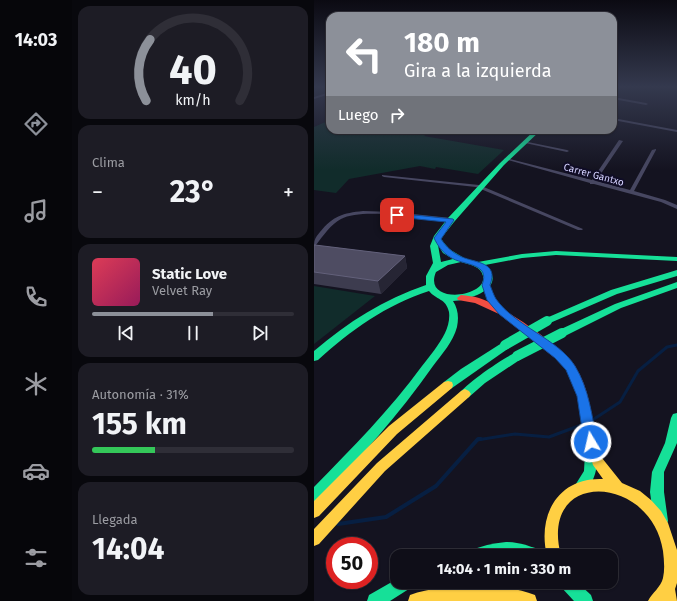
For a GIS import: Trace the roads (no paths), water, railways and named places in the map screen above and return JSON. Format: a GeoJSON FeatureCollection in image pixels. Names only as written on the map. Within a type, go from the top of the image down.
{"type":"FeatureCollection","features":[{"type":"Feature","properties":{"kind":"main road"},"geometry":{"type":"LineString","coordinates":[[534,134],[506,159],[451,220],[438,237],[434,246],[437,263],[430,274],[430,284],[439,294],[445,297],[477,300],[502,312],[559,355],[571,368],[583,396],[591,442],[597,461],[616,486]]}},
{"type":"Feature","properties":{"kind":"main road"},"geometry":{"type":"LineString","coordinates":[[438,237],[446,251],[461,260],[478,264],[488,273],[486,285],[480,291],[472,296],[461,298]]}},
{"type":"Feature","properties":{"kind":"main road"},"geometry":{"type":"LineString","coordinates":[[478,264],[523,257],[565,253],[677,259]]}},
{"type":"Feature","properties":{"kind":"main road"},"geometry":{"type":"LineString","coordinates":[[434,268],[446,262],[461,260]]}},
{"type":"Feature","properties":{"kind":"main road"},"geometry":{"type":"LineString","coordinates":[[314,511],[347,475],[392,430],[465,372],[505,345],[547,321],[614,292],[677,273]]}},
{"type":"Feature","properties":{"kind":"main road"},"geometry":{"type":"LineString","coordinates":[[314,357],[360,322],[384,307],[430,284]]}},
{"type":"Feature","properties":{"kind":"main road"},"geometry":{"type":"LineString","coordinates":[[486,285],[492,300],[502,312]]}},
{"type":"Feature","properties":{"kind":"main road"},"geometry":{"type":"LineString","coordinates":[[314,539],[381,467],[481,380],[517,356],[598,313],[677,285]]}},
{"type":"Feature","properties":{"kind":"main road"},"geometry":{"type":"LineString","coordinates":[[314,497],[383,425],[422,377],[453,327],[455,317],[453,307],[445,297]]}},
{"type":"Feature","properties":{"kind":"main road"},"geometry":{"type":"LineString","coordinates":[[661,521],[657,492],[658,472],[671,443],[677,418]]}},
{"type":"Feature","properties":{"kind":"main road"},"geometry":{"type":"LineString","coordinates":[[553,549],[550,533],[553,518],[560,504],[569,494],[581,486],[590,472],[591,442]]}},
{"type":"Feature","properties":{"kind":"main road"},"geometry":{"type":"LineString","coordinates":[[581,486],[598,483],[616,486],[638,497],[648,505],[661,521],[668,537],[672,554],[672,572],[667,588],[656,601]]}},
{"type":"Feature","properties":{"kind":"main road"},"geometry":{"type":"LineString","coordinates":[[496,549],[502,547],[517,549]]}},
{"type":"Feature","properties":{"kind":"main road"},"geometry":{"type":"LineString","coordinates":[[667,588],[670,601]]}},
{"type":"Feature","properties":{"kind":"main road"},"geometry":{"type":"LineString","coordinates":[[375,601],[395,589]]}},
{"type":"Feature","properties":{"kind":"main road"},"geometry":{"type":"LineString","coordinates":[[573,589],[585,601]]}},
{"type":"Feature","properties":{"kind":"main road"},"geometry":{"type":"LineString","coordinates":[[416,601],[439,595],[477,592],[518,597],[529,601]]}},
{"type":"Feature","properties":{"kind":"street"},"geometry":{"type":"LineString","coordinates":[[617,120],[677,131]]}},
{"type":"Feature","properties":{"kind":"street"},"geometry":{"type":"LineString","coordinates":[[592,183],[621,141]]}},
{"type":"Feature","properties":{"kind":"street"},"geometry":{"type":"LineString","coordinates":[[525,142],[567,151]]}},
{"type":"Feature","properties":{"kind":"street"},"geometry":{"type":"LineString","coordinates":[[631,192],[654,150]]}},
{"type":"Feature","properties":{"kind":"street","name":"Carrer Gantxo"},"geometry":{"type":"LineString","coordinates":[[506,159],[592,183],[631,192],[677,207]]}},
{"type":"Feature","properties":{"kind":"street"},"geometry":{"type":"LineString","coordinates":[[384,176],[477,186],[580,229]]}},
{"type":"Feature","properties":{"kind":"street"},"geometry":{"type":"LineString","coordinates":[[314,244],[331,224],[340,217],[352,213],[367,212],[451,220]]}},
{"type":"Feature","properties":{"kind":"waterway"},"geometry":{"type":"LineString","coordinates":[[591,421],[620,402],[638,371],[667,347],[677,345]]}},
{"type":"Feature","properties":{"kind":"waterway"},"geometry":{"type":"LineString","coordinates":[[477,440],[515,434],[549,437],[584,424]]}},
{"type":"Feature","properties":{"kind":"waterway"},"geometry":{"type":"LineString","coordinates":[[477,440],[481,439]]}},
{"type":"Feature","properties":{"kind":"waterway"},"geometry":{"type":"LineString","coordinates":[[338,524],[386,517],[436,486],[477,440]]}}]}
